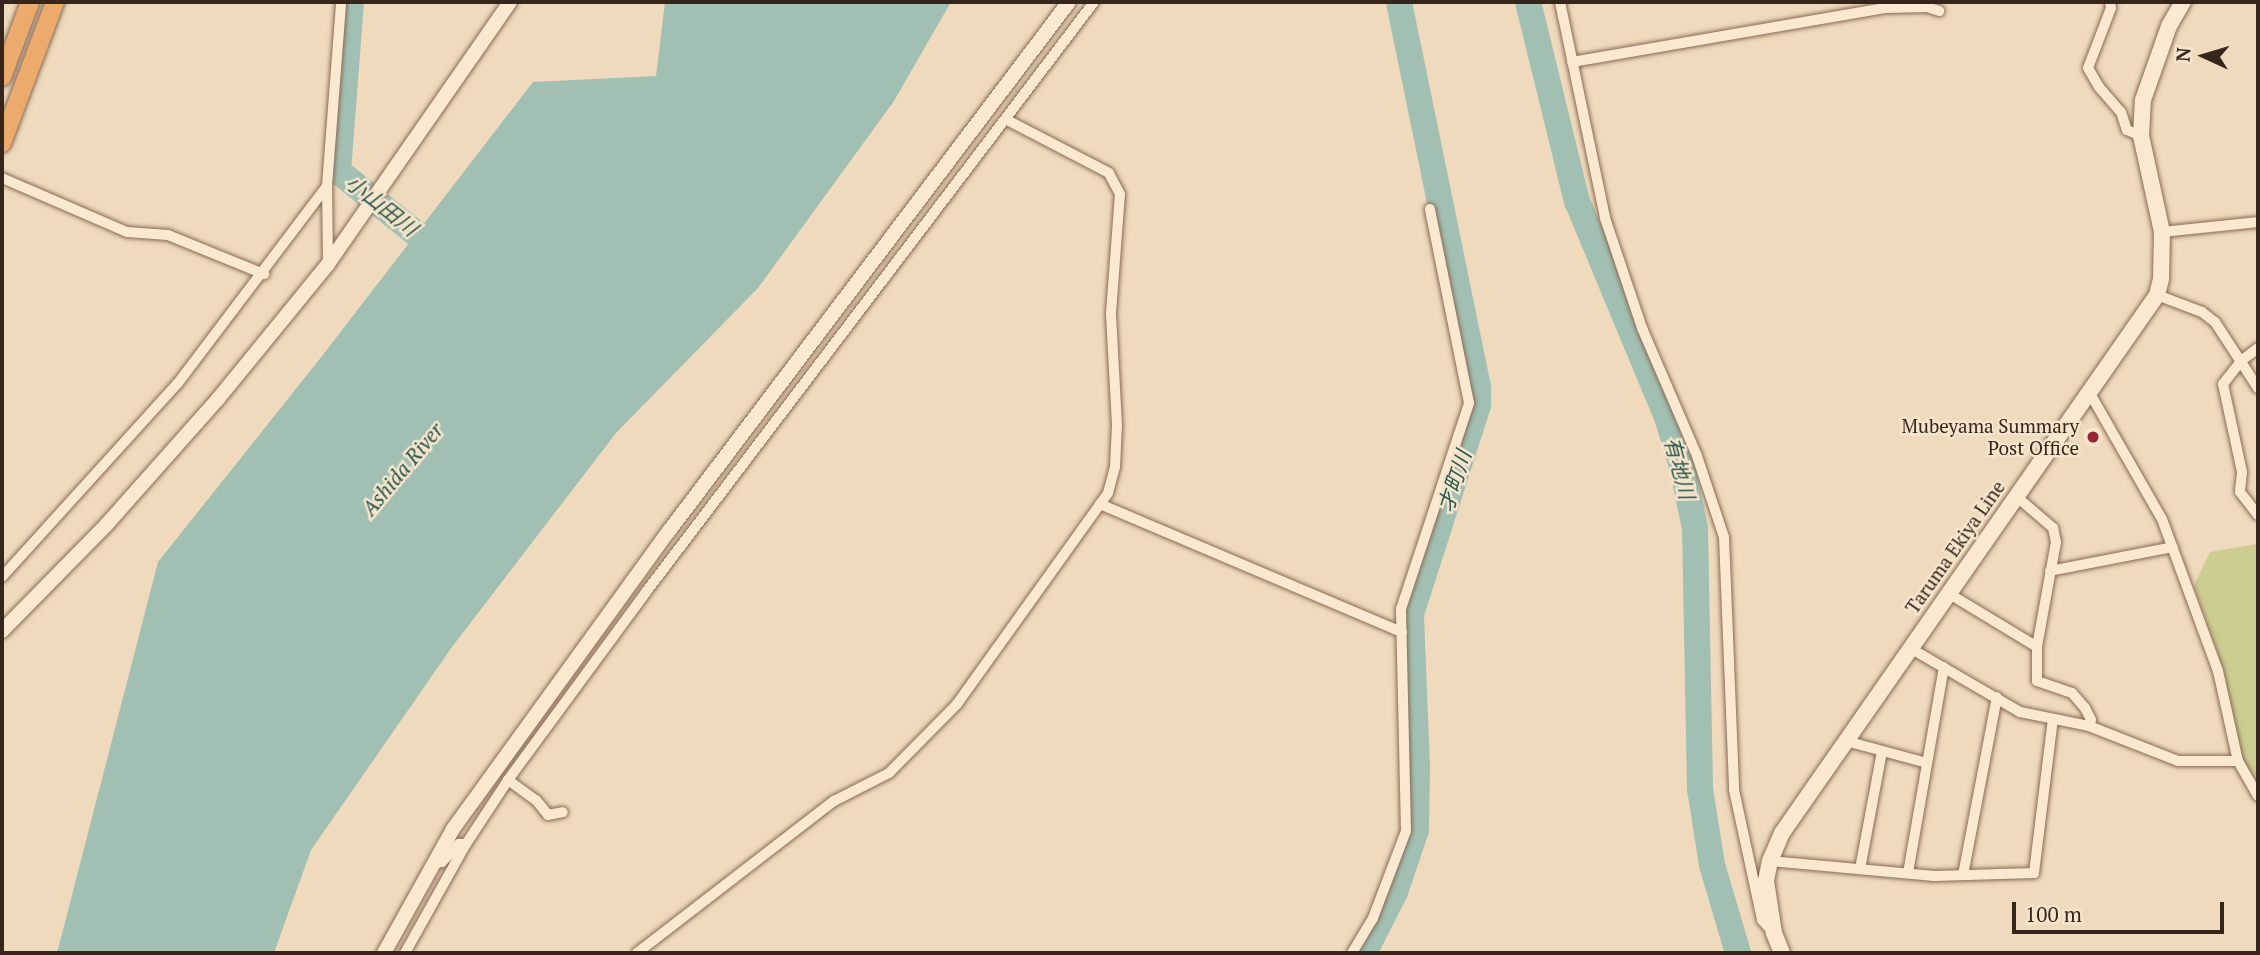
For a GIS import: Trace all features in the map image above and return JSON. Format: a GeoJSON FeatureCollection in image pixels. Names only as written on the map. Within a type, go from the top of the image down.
{"type":"FeatureCollection","features":[{"type":"Feature","properties":{"kind":"highway"},"geometry":{"type":"LineString","coordinates":[[2,77],[30,2]]}},
{"type":"Feature","properties":{"kind":"highway"},"geometry":{"type":"LineString","coordinates":[[2,143],[55,2]]}},
{"type":"Feature","properties":{"kind":"main road","name":"Taruma Ekiya Line"},"geometry":{"type":"LineString","coordinates":[[1782,953],[1774,933],[1766,881],[1770,861],[1782,833],[2017,497],[2088,390],[2144,318],[2157,295],[2161,279],[2162,232],[2141,136],[2143,100],[2169,26],[2183,2]]}},
{"type":"Feature","properties":{"kind":"street"},"geometry":{"type":"LineString","coordinates":[[327,264],[327,186],[341,2]]}},
{"type":"Feature","properties":{"kind":"street"},"geometry":{"type":"LineString","coordinates":[[2,631],[107,524],[181,441],[327,264],[510,2]]}},
{"type":"Feature","properties":{"kind":"street"},"geometry":{"type":"LineString","coordinates":[[384,953],[453,829],[669,531],[1069,2]]}},
{"type":"Feature","properties":{"kind":"street"},"geometry":{"type":"LineString","coordinates":[[405,953],[466,844],[508,779],[646,592],[1094,2]]}},
{"type":"Feature","properties":{"kind":"street"},"geometry":{"type":"LineString","coordinates":[[1560,2],[1605,218],[1642,328],[1697,456],[1724,537],[1734,790],[1762,920],[1774,933]]}},
{"type":"Feature","properties":{"kind":"street"},"geometry":{"type":"LineString","coordinates":[[2110,2],[2111,8],[2088,68],[2099,87],[2121,112],[2127,130],[2141,136]]}},
{"type":"Feature","properties":{"kind":"street"},"geometry":{"type":"LineString","coordinates":[[1572,62],[1886,5],[1927,7],[1939,11]]}},
{"type":"Feature","properties":{"kind":"street"},"geometry":{"type":"LineString","coordinates":[[637,953],[835,801],[889,773],[957,704],[1108,493],[1115,467],[1117,425],[1111,313],[1120,194],[1109,173],[1007,120]]}},
{"type":"Feature","properties":{"kind":"street"},"geometry":{"type":"LineString","coordinates":[[2,178],[127,232],[167,235],[264,274]]}},
{"type":"Feature","properties":{"kind":"street"},"geometry":{"type":"LineString","coordinates":[[2,577],[178,383],[264,274],[327,186]]}},
{"type":"Feature","properties":{"kind":"street"},"geometry":{"type":"LineString","coordinates":[[1352,953],[1373,918],[1406,831],[1401,609],[1469,403],[1430,209]]}},
{"type":"Feature","properties":{"kind":"street"},"geometry":{"type":"LineString","coordinates":[[2162,232],[2258,222]]}},
{"type":"Feature","properties":{"kind":"street"},"geometry":{"type":"LineString","coordinates":[[2157,295],[2202,312],[2215,322],[2258,388]]}},
{"type":"Feature","properties":{"kind":"street"},"geometry":{"type":"LineString","coordinates":[[2258,348],[2241,361],[2223,384],[2242,472],[2240,492],[2258,514]]}},
{"type":"Feature","properties":{"kind":"street"},"geometry":{"type":"LineString","coordinates":[[2088,390],[2162,519],[2218,671],[2238,761],[2258,796]]}},
{"type":"Feature","properties":{"kind":"street"},"geometry":{"type":"LineString","coordinates":[[2017,497],[2053,528],[2056,542],[2037,647],[2037,681],[2072,693],[2085,708],[2091,720],[2090,726]]}},
{"type":"Feature","properties":{"kind":"street"},"geometry":{"type":"LineString","coordinates":[[1100,504],[1402,632]]}},
{"type":"Feature","properties":{"kind":"street"},"geometry":{"type":"LineString","coordinates":[[2050,571],[2173,547]]}},
{"type":"Feature","properties":{"kind":"street"},"geometry":{"type":"LineString","coordinates":[[1948,593],[2037,647]]}},
{"type":"Feature","properties":{"kind":"street"},"geometry":{"type":"LineString","coordinates":[[1910,648],[2020,712],[2090,726],[2178,761],[2238,761]]}},
{"type":"Feature","properties":{"kind":"street"},"geometry":{"type":"LineString","coordinates":[[1908,873],[1944,667]]}},
{"type":"Feature","properties":{"kind":"street"},"geometry":{"type":"LineString","coordinates":[[1963,875],[1997,697]]}},
{"type":"Feature","properties":{"kind":"street"},"geometry":{"type":"LineString","coordinates":[[1770,861],[1908,873],[2034,873],[2053,719]]}},
{"type":"Feature","properties":{"kind":"street"},"geometry":{"type":"LineString","coordinates":[[1846,741],[1927,763]]}},
{"type":"Feature","properties":{"kind":"street"},"geometry":{"type":"LineString","coordinates":[[1860,869],[1882,752]]}},
{"type":"Feature","properties":{"kind":"street"},"geometry":{"type":"LineString","coordinates":[[508,779],[536,800],[548,815],[563,812]]}},
{"type":"Feature","properties":{"kind":"street"},"geometry":{"type":"LineString","coordinates":[[433,864],[442,862],[458,844],[466,844]]}},
{"type":"Feature","properties":{"kind":"green space"},"geometry":{"type":"Polygon","coordinates":[[[2258,544],[2258,787],[2240,755],[2223,668],[2194,585],[2210,552],[2258,544]]]}},
{"type":"Feature","properties":{"kind":"water","name":"Ashida River"},"geometry":{"type":"Polygon","coordinates":[[[665,2],[951,2],[894,101],[758,288],[616,433],[452,647],[311,850],[274,953],[57,953],[158,562],[322,356],[533,82],[656,76],[665,2]]]}},
{"type":"Feature","properties":{"kind":"waterway","name":"小山田川"},"geometry":{"type":"LineString","coordinates":[[351,2],[338,171],[444,256]]}},
{"type":"Feature","properties":{"kind":"waterway","name":"才町川"},"geometry":{"type":"LineString","coordinates":[[1364,953],[1395,892],[1416,830],[1417,766],[1411,614],[1478,405],[1478,387],[1399,2]]}},
{"type":"Feature","properties":{"kind":"waterway","name":"有地川"},"geometry":{"type":"LineString","coordinates":[[1528,2],[1577,201],[1667,417],[1682,466],[1695,528],[1700,789],[1712,865],[1738,953]]}},
{"type":"Feature","properties":{"kind":"place","name":"Mubeyama Summary Post Office"},"geometry":{"type":"Point","coordinates":[2093,437]}}]}
